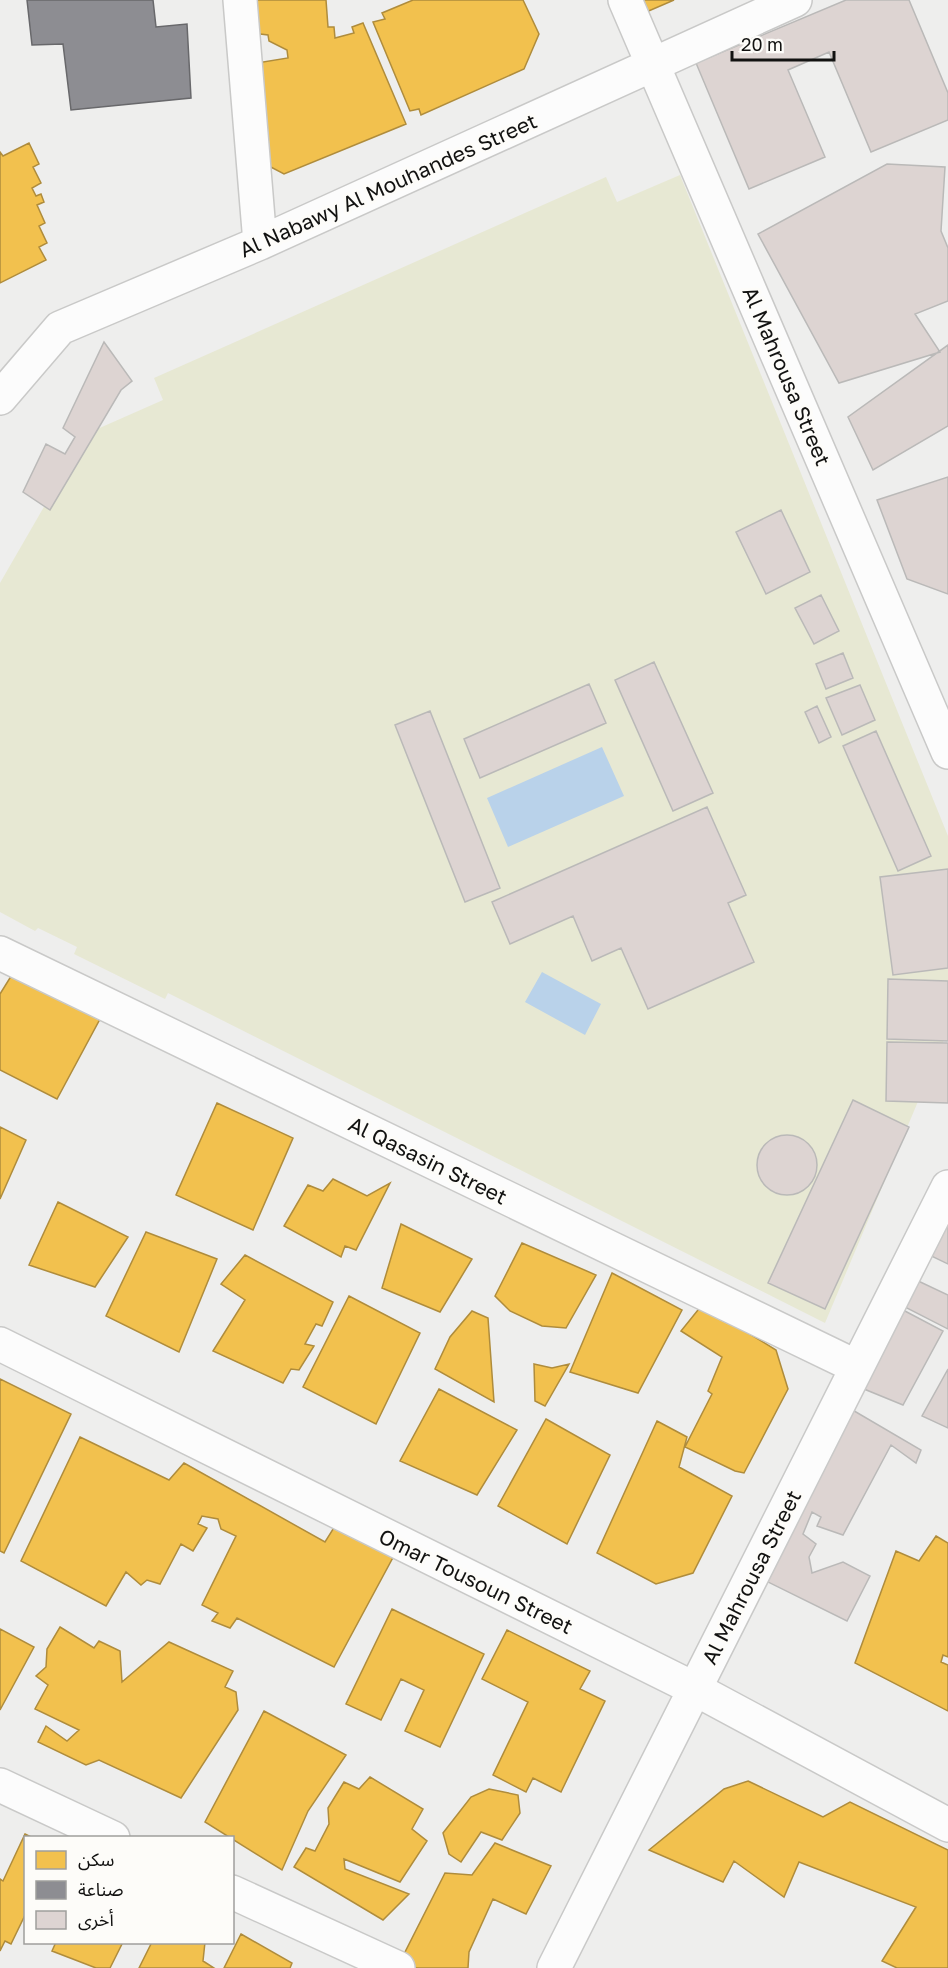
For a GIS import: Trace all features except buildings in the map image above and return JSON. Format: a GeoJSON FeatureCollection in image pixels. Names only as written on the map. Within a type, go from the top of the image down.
{"type":"FeatureCollection","features":[{"type":"Feature","properties":{"kind":"street"},"geometry":{"type":"LineString","coordinates":[[240,0],[260,243]]}},
{"type":"Feature","properties":{"kind":"street","name":"Al Mahrousa Street"},"geometry":{"type":"LineString","coordinates":[[625,0],[948,752]]}},
{"type":"Feature","properties":{"kind":"street","name":"Al Nabawy Al Mouhandes Street"},"geometry":{"type":"LineString","coordinates":[[0,396],[60,328],[260,243],[795,0]]}},
{"type":"Feature","properties":{"kind":"street","name":"Al Qasasin Street"},"geometry":{"type":"LineString","coordinates":[[0,953],[857,1367]]}},
{"type":"Feature","properties":{"kind":"street","name":"Al Mahrousa Street"},"geometry":{"type":"LineString","coordinates":[[554,1968],[948,1187]]}},
{"type":"Feature","properties":{"kind":"street","name":"Omar Tousoun Street"},"geometry":{"type":"LineString","coordinates":[[0,1344],[695,1689],[948,1824]]}},
{"type":"Feature","properties":{"kind":"street"},"geometry":{"type":"LineString","coordinates":[[1,1789],[108,1836]]}},
{"type":"Feature","properties":{"kind":"street"},"geometry":{"type":"LineString","coordinates":[[234,1893],[398,1968]]}},
{"type":"Feature","properties":{"kind":"green space"},"geometry":{"type":"Polygon","coordinates":[[[680,175],[948,836],[948,1030],[825,1323],[168,993],[165,999],[74,954],[77,947],[38,928],[35,931],[0,912],[0,583],[86,434],[163,400],[154,378],[606,177],[617,202],[680,175]]]}},
{"type":"Feature","properties":{"kind":"water"},"geometry":{"type":"Polygon","coordinates":[[[602,747],[624,796],[508,847],[487,798],[602,747]]]}},
{"type":"Feature","properties":{"kind":"water"},"geometry":{"type":"Polygon","coordinates":[[[542,972],[601,1004],[585,1035],[525,1002],[542,972]]]}}]}
